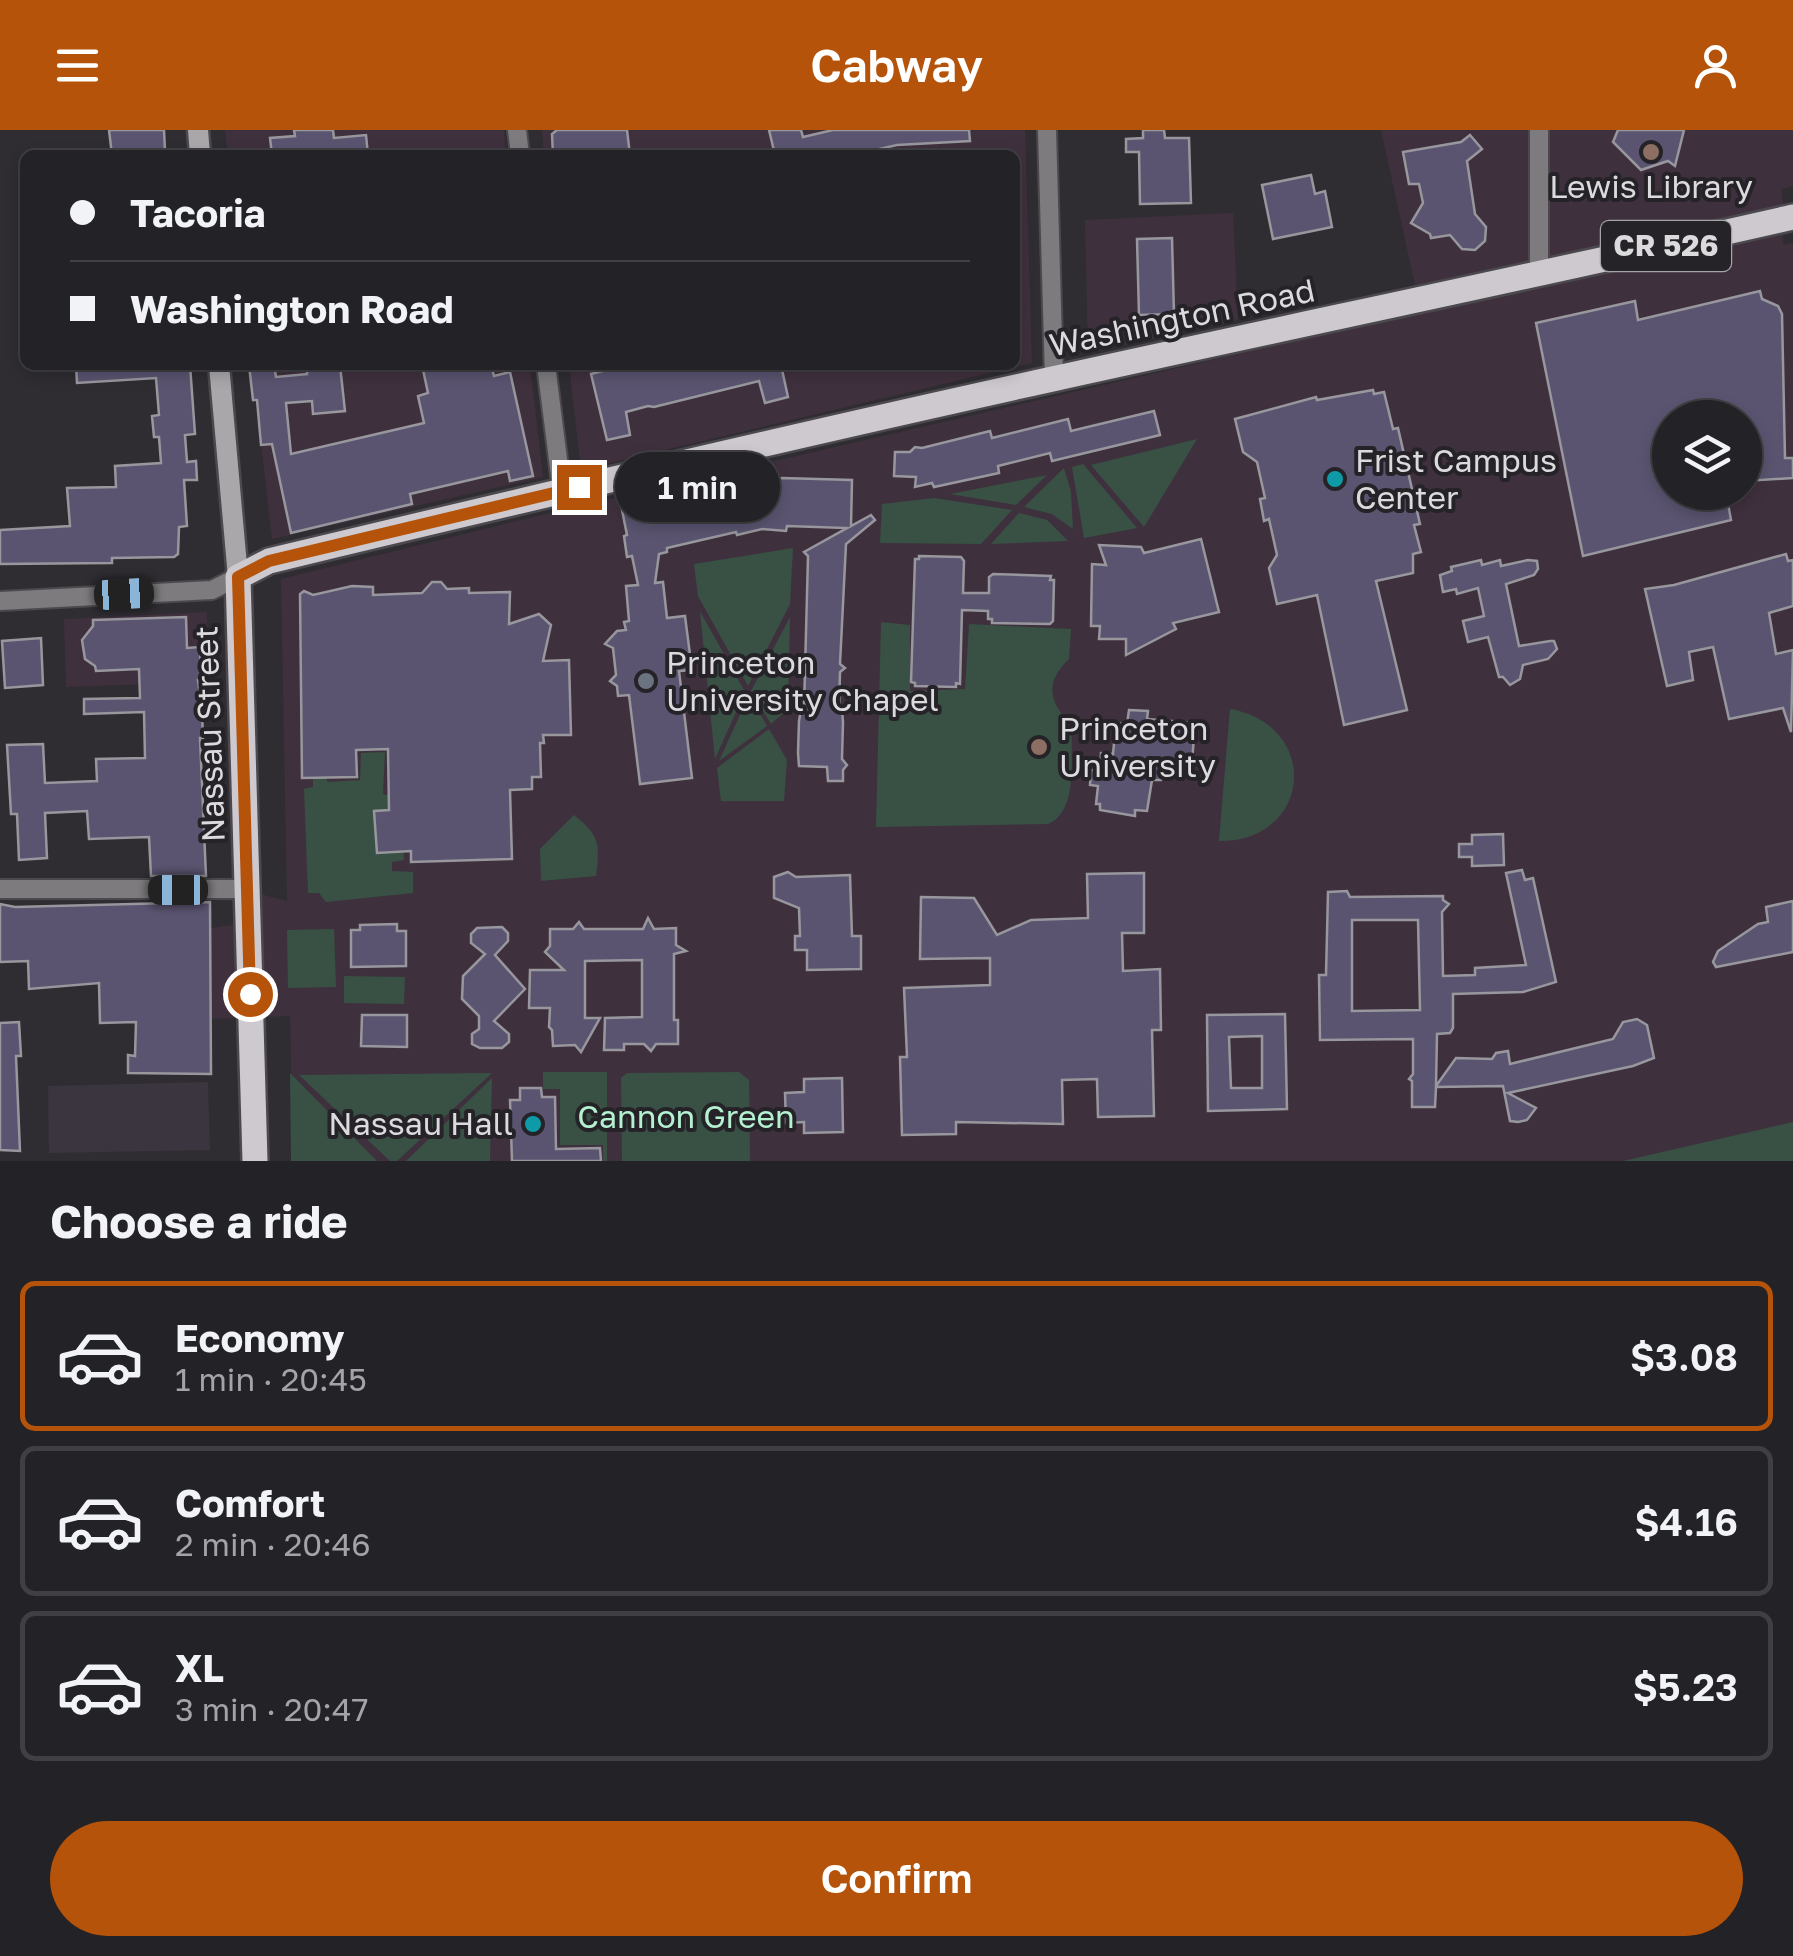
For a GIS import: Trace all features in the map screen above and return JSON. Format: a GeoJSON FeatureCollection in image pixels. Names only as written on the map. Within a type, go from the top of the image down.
{"type":"FeatureCollection","features":[{"type":"Feature","properties":{"kind":"main road","name":"Washington Road"},"geometry":{"type":"LineString","coordinates":[[238,577],[269,561],[562,491],[1793,217]]}},
{"type":"Feature","properties":{"kind":"main road","name":"Nassau Street"},"geometry":{"type":"LineString","coordinates":[[219,370],[238,577],[255,1161]]}},
{"type":"Feature","properties":{"kind":"street"},"geometry":{"type":"LineString","coordinates":[[1047,130],[1054,379]]}},
{"type":"Feature","properties":{"kind":"street"},"geometry":{"type":"LineString","coordinates":[[1539,130],[1539,275]]}},
{"type":"Feature","properties":{"kind":"street"},"geometry":{"type":"LineString","coordinates":[[547,370],[562,491]]}},
{"type":"Feature","properties":{"kind":"street"},"geometry":{"type":"LineString","coordinates":[[0,601],[212,590],[238,577]]}},
{"type":"Feature","properties":{"kind":"street"},"geometry":{"type":"LineString","coordinates":[[0,889],[247,889]]}},
{"type":"Feature","properties":{"kind":"shaded area"},"geometry":{"type":"Polygon","coordinates":[[[225,130],[504,130],[506,150],[227,150],[225,130]]]}},
{"type":"Feature","properties":{"kind":"shaded area"},"geometry":{"type":"Polygon","coordinates":[[[542,130],[1025,130],[1032,363],[1020,366],[1020,150],[544,150],[542,130]]]}},
{"type":"Feature","properties":{"kind":"shaded area"},"geometry":{"type":"Polygon","coordinates":[[[1381,130],[1793,130],[1793,186],[1782,189],[1783,207],[1759,214],[1415,285],[1381,130]]]}},
{"type":"Feature","properties":{"kind":"shaded area"},"geometry":{"type":"Polygon","coordinates":[[[1233,213],[1238,320],[1088,353],[1085,220],[1233,213]]]}},
{"type":"Feature","properties":{"kind":"shaded area","name":"Princeton University"},"geometry":{"type":"Polygon","coordinates":[[[1783,228],[1783,245],[1793,243],[1793,1161],[293,1161],[290,1016],[100,1023],[97,935],[252,922],[246,890],[287,901],[281,579],[1783,228]]]}},
{"type":"Feature","properties":{"kind":"shaded area"},"geometry":{"type":"Polygon","coordinates":[[[253,370],[531,370],[543,477],[272,539],[253,370]]]}},
{"type":"Feature","properties":{"kind":"shaded area"},"geometry":{"type":"Polygon","coordinates":[[[570,370],[1002,370],[581,470],[570,370]]]}},
{"type":"Feature","properties":{"kind":"shaded area"},"geometry":{"type":"Polygon","coordinates":[[[207,612],[208,682],[66,687],[64,619],[207,612]]]}},
{"type":"Feature","properties":{"kind":"shaded area"},"geometry":{"type":"Polygon","coordinates":[[[208,1082],[210,1150],[49,1153],[48,1086],[208,1082]]]}},
{"type":"Feature","properties":{"kind":"green space"},"geometry":{"type":"Polygon","coordinates":[[[1197,439],[1144,527],[1091,465],[1197,439]]]}},
{"type":"Feature","properties":{"kind":"green space"},"geometry":{"type":"Polygon","coordinates":[[[1083,464],[1137,528],[1084,538],[1072,467],[1083,464]]]}},
{"type":"Feature","properties":{"kind":"green space"},"geometry":{"type":"Polygon","coordinates":[[[1064,468],[1071,492],[1073,529],[1052,514],[1024,507],[1064,468]]]}},
{"type":"Feature","properties":{"kind":"green space"},"geometry":{"type":"Polygon","coordinates":[[[1047,475],[1016,505],[950,494],[1047,475]]]}},
{"type":"Feature","properties":{"kind":"green space"},"geometry":{"type":"Polygon","coordinates":[[[934,498],[1012,510],[981,544],[880,543],[882,504],[934,498]]]}},
{"type":"Feature","properties":{"kind":"green space"},"geometry":{"type":"Polygon","coordinates":[[[1019,513],[1047,520],[1068,541],[991,544],[1019,513]]]}},
{"type":"Feature","properties":{"kind":"green space"},"geometry":{"type":"Polygon","coordinates":[[[793,548],[790,604],[748,686],[698,596],[694,564],[793,548]]]}},
{"type":"Feature","properties":{"kind":"green space"},"geometry":{"type":"Polygon","coordinates":[[[700,611],[745,692],[715,759],[700,611]]]}},
{"type":"Feature","properties":{"kind":"green space"},"geometry":{"type":"Polygon","coordinates":[[[790,617],[788,709],[771,724],[751,691],[790,617]]]}},
{"type":"Feature","properties":{"kind":"green space"},"geometry":{"type":"Polygon","coordinates":[[[881,622],[910,625],[910,691],[965,689],[969,624],[1071,629],[1069,659],[1055,677],[1052,693],[1072,727],[1069,796],[1058,817],[1048,824],[876,827],[881,622]]]}},
{"type":"Feature","properties":{"kind":"green space"},"geometry":{"type":"Polygon","coordinates":[[[749,695],[767,726],[719,761],[749,695]]]}},
{"type":"Feature","properties":{"kind":"green space"},"geometry":{"type":"Polygon","coordinates":[[[1230,709],[1260,719],[1280,736],[1291,758],[1294,781],[1288,803],[1273,823],[1250,836],[1219,841],[1230,709]]]}},
{"type":"Feature","properties":{"kind":"green space"},"geometry":{"type":"Polygon","coordinates":[[[769,729],[787,760],[784,801],[721,801],[717,768],[769,729]]]}},
{"type":"Feature","properties":{"kind":"green space"},"geometry":{"type":"Polygon","coordinates":[[[326,750],[327,782],[360,780],[361,753],[385,752],[383,794],[402,800],[404,860],[392,862],[392,871],[413,872],[413,893],[326,902],[319,893],[308,893],[304,789],[313,787],[313,766],[326,750]]]}},
{"type":"Feature","properties":{"kind":"green space"},"geometry":{"type":"Polygon","coordinates":[[[574,815],[596,841],[596,876],[541,881],[540,849],[574,815]]]}},
{"type":"Feature","properties":{"kind":"green space"},"geometry":{"type":"Polygon","coordinates":[[[334,929],[336,987],[288,988],[287,930],[334,929]]]}},
{"type":"Feature","properties":{"kind":"green space"},"geometry":{"type":"Polygon","coordinates":[[[344,976],[405,977],[404,1004],[344,1003],[344,976]]]}},
{"type":"Feature","properties":{"kind":"green space"},"geometry":{"type":"Polygon","coordinates":[[[543,1072],[607,1072],[607,1161],[603,1161],[603,1145],[560,1145],[560,1089],[543,1089],[543,1072]]]}},
{"type":"Feature","properties":{"kind":"green space","name":"Cannon Green"},"geometry":{"type":"Polygon","coordinates":[[[739,1072],[749,1080],[750,1161],[622,1161],[621,1078],[627,1073],[739,1072]]]}},
{"type":"Feature","properties":{"kind":"green space"},"geometry":{"type":"Polygon","coordinates":[[[290,1073],[377,1161],[291,1161],[290,1073]]]}},
{"type":"Feature","properties":{"kind":"green space"},"geometry":{"type":"Polygon","coordinates":[[[492,1073],[397,1161],[390,1161],[299,1075],[492,1073]]]}},
{"type":"Feature","properties":{"kind":"green space"},"geometry":{"type":"Polygon","coordinates":[[[492,1078],[490,1161],[406,1161],[492,1078]]]}},
{"type":"Feature","properties":{"kind":"green space"},"geometry":{"type":"Polygon","coordinates":[[[1793,1122],[1793,1161],[1623,1161],[1793,1122]]]}},
{"type":"Feature","properties":{"kind":"building"},"geometry":{"type":"Polygon","coordinates":[[[109,130],[164,130],[165,150],[111,150],[109,130]]]}},
{"type":"Feature","properties":{"kind":"building"},"geometry":{"type":"Polygon","coordinates":[[[294,130],[333,130],[334,138],[366,135],[368,150],[271,150],[270,138],[295,136],[294,130]]]}},
{"type":"Feature","properties":{"kind":"building"},"geometry":{"type":"Polygon","coordinates":[[[557,130],[627,130],[629,150],[553,150],[552,134],[557,130]]]}},
{"type":"Feature","properties":{"kind":"building"},"geometry":{"type":"Polygon","coordinates":[[[769,130],[801,130],[803,137],[833,130],[969,130],[970,141],[875,150],[774,150],[769,130]]]}},
{"type":"Feature","properties":{"kind":"building"},"geometry":{"type":"Polygon","coordinates":[[[1143,130],[1164,130],[1165,138],[1189,138],[1191,203],[1140,204],[1139,152],[1126,152],[1126,139],[1143,138],[1143,130]]]}},
{"type":"Feature","properties":{"kind":"building","name":"Lewis Library"},"geometry":{"type":"Polygon","coordinates":[[[1618,130],[1684,130],[1675,166],[1668,161],[1641,170],[1613,142],[1618,130]]]}},
{"type":"Feature","properties":{"kind":"building"},"geometry":{"type":"Polygon","coordinates":[[[1470,135],[1482,149],[1467,161],[1475,214],[1486,227],[1485,241],[1475,250],[1462,249],[1450,235],[1431,238],[1411,223],[1423,203],[1419,184],[1409,184],[1403,152],[1461,142],[1470,135]]]}},
{"type":"Feature","properties":{"kind":"building"},"geometry":{"type":"Polygon","coordinates":[[[1311,175],[1315,194],[1325,191],[1332,227],[1273,239],[1262,185],[1311,175]]]}},
{"type":"Feature","properties":{"kind":"building"},"geometry":{"type":"Polygon","coordinates":[[[1172,238],[1174,314],[1139,315],[1137,239],[1172,238]]]}},
{"type":"Feature","properties":{"kind":"building"},"geometry":{"type":"Polygon","coordinates":[[[1760,291],[1762,299],[1778,306],[1782,314],[1785,458],[1793,458],[1793,478],[1762,480],[1762,400],[1652,400],[1652,510],[1729,510],[1731,520],[1583,556],[1536,323],[1635,301],[1638,320],[1760,291]]]}},
{"type":"Feature","properties":{"kind":"building"},"geometry":{"type":"Polygon","coordinates":[[[76,370],[190,370],[195,434],[185,435],[187,462],[196,461],[197,480],[184,480],[187,526],[179,527],[178,554],[174,557],[112,558],[112,563],[0,564],[0,530],[70,526],[67,488],[116,487],[115,466],[161,463],[152,416],[159,415],[156,378],[77,383],[76,370]]]}},
{"type":"Feature","properties":{"kind":"building"},"geometry":{"type":"Polygon","coordinates":[[[250,370],[275,370],[276,377],[307,374],[307,370],[341,370],[345,411],[313,414],[312,401],[286,403],[291,454],[424,423],[418,396],[428,393],[423,370],[492,370],[494,376],[510,372],[533,476],[510,481],[508,471],[410,494],[412,504],[291,533],[272,444],[261,445],[257,400],[253,400],[250,370]]]}},
{"type":"Feature","properties":{"kind":"building"},"geometry":{"type":"Polygon","coordinates":[[[606,370],[782,370],[788,397],[765,403],[759,381],[648,406],[626,412],[630,435],[607,440],[591,374],[606,370]]]}},
{"type":"Feature","properties":{"kind":"building","name":"Frist Campus Center"},"geometry":{"type":"Polygon","coordinates":[[[1373,390],[1374,394],[1384,392],[1393,429],[1398,428],[1420,524],[1414,525],[1421,552],[1413,554],[1413,573],[1376,581],[1407,710],[1344,725],[1317,595],[1277,604],[1269,568],[1277,555],[1269,519],[1264,521],[1260,499],[1265,498],[1257,462],[1243,452],[1235,419],[1316,397],[1317,400],[1373,390]]]}},
{"type":"Feature","properties":{"kind":"building"},"geometry":{"type":"Polygon","coordinates":[[[1154,411],[1160,435],[1052,461],[1050,453],[998,466],[999,473],[934,487],[932,483],[915,487],[916,477],[894,476],[895,452],[910,452],[915,447],[990,431],[992,438],[1068,419],[1071,431],[1154,411]]]}},
{"type":"Feature","properties":{"kind":"building"},"geometry":{"type":"Polygon","coordinates":[[[782,478],[852,480],[851,526],[871,515],[875,520],[846,544],[840,664],[845,668],[840,672],[839,710],[843,722],[842,759],[847,765],[843,781],[828,781],[827,767],[799,766],[798,753],[799,721],[804,709],[808,556],[804,552],[847,528],[787,526],[786,531],[762,529],[737,535],[736,532],[667,548],[667,552],[659,554],[655,583],[663,582],[667,618],[685,616],[692,670],[679,671],[692,778],[640,784],[629,695],[618,696],[617,686],[610,681],[616,675],[613,648],[605,644],[617,631],[626,630],[626,586],[638,585],[632,556],[627,557],[621,505],[648,499],[650,512],[668,508],[670,511],[725,498],[725,494],[782,478]]]}},
{"type":"Feature","properties":{"kind":"building"},"geometry":{"type":"Polygon","coordinates":[[[1201,539],[1219,612],[1173,623],[1176,629],[1126,655],[1126,639],[1099,639],[1100,626],[1091,626],[1092,564],[1106,565],[1099,545],[1141,547],[1144,553],[1201,539]]]}},
{"type":"Feature","properties":{"kind":"building"},"geometry":{"type":"Polygon","coordinates":[[[1786,554],[1788,561],[1793,560],[1793,606],[1769,613],[1776,654],[1793,650],[1791,732],[1783,708],[1729,719],[1713,647],[1689,652],[1693,680],[1667,686],[1645,589],[1674,585],[1786,554]]]}},
{"type":"Feature","properties":{"kind":"building"},"geometry":{"type":"Polygon","coordinates":[[[961,557],[963,593],[989,593],[989,577],[993,574],[1051,576],[1053,621],[992,623],[988,611],[962,610],[960,684],[915,686],[911,682],[915,559],[961,557]]]}},
{"type":"Feature","properties":{"kind":"building"},"geometry":{"type":"Polygon","coordinates":[[[1481,560],[1482,565],[1500,560],[1501,566],[1537,561],[1534,575],[1506,584],[1519,646],[1554,641],[1557,649],[1548,659],[1523,665],[1520,679],[1510,685],[1499,677],[1488,637],[1468,642],[1463,621],[1484,616],[1478,588],[1457,594],[1456,589],[1443,592],[1440,575],[1452,571],[1451,567],[1481,560]]]}},
{"type":"Feature","properties":{"kind":"building"},"geometry":{"type":"Polygon","coordinates":[[[432,582],[441,582],[447,589],[469,588],[469,593],[510,592],[509,624],[539,614],[551,625],[543,661],[569,660],[571,735],[543,735],[541,777],[532,777],[532,789],[510,790],[512,859],[411,862],[411,851],[377,853],[374,811],[389,810],[388,749],[356,750],[357,777],[302,778],[300,594],[352,586],[373,587],[373,595],[422,593],[432,582]]]}},
{"type":"Feature","properties":{"kind":"building"},"geometry":{"type":"Polygon","coordinates":[[[186,617],[187,648],[200,647],[206,876],[151,876],[149,837],[89,839],[87,811],[45,813],[47,858],[19,860],[17,814],[11,814],[7,745],[43,744],[45,783],[97,781],[96,759],[145,758],[144,712],[84,714],[84,699],[140,698],[139,669],[96,671],[85,659],[82,640],[93,620],[186,617]]]}},
{"type":"Feature","properties":{"kind":"building"},"geometry":{"type":"Polygon","coordinates":[[[41,638],[43,685],[5,688],[2,641],[41,638]]]}},
{"type":"Feature","properties":{"kind":"building"},"geometry":{"type":"Polygon","coordinates":[[[1129,710],[1148,711],[1147,719],[1195,723],[1192,763],[1166,761],[1161,780],[1152,780],[1147,811],[1135,810],[1135,816],[1100,810],[1100,804],[1096,804],[1098,786],[1090,785],[1091,770],[1100,771],[1101,753],[1113,754],[1116,723],[1127,724],[1129,710]]]}},
{"type":"Feature","properties":{"kind":"building"},"geometry":{"type":"Polygon","coordinates":[[[1503,834],[1504,865],[1472,866],[1472,857],[1459,857],[1459,844],[1472,844],[1472,835],[1503,834]]]}},
{"type":"Feature","properties":{"kind":"building"},"geometry":{"type":"Polygon","coordinates":[[[1522,870],[1525,880],[1533,878],[1556,982],[1523,992],[1453,994],[1453,1028],[1450,1033],[1437,1034],[1436,1086],[1456,1058],[1492,1059],[1496,1053],[1508,1051],[1510,1064],[1613,1039],[1623,1022],[1637,1019],[1647,1025],[1654,1058],[1508,1093],[1536,1108],[1527,1120],[1518,1122],[1510,1121],[1503,1086],[1436,1087],[1435,1107],[1412,1107],[1409,1079],[1413,1074],[1413,1039],[1320,1040],[1319,975],[1326,975],[1328,892],[1347,891],[1350,897],[1443,896],[1449,904],[1442,912],[1443,976],[1475,975],[1475,968],[1526,965],[1506,873],[1522,870]],[[1352,920],[1352,1011],[1420,1010],[1418,920],[1352,920]]]}},
{"type":"Feature","properties":{"kind":"building"},"geometry":{"type":"Polygon","coordinates":[[[788,872],[796,877],[850,875],[852,936],[861,936],[861,969],[807,970],[807,950],[795,950],[795,936],[800,936],[799,908],[774,898],[774,877],[788,872]]]}},
{"type":"Feature","properties":{"kind":"building"},"geometry":{"type":"Polygon","coordinates":[[[1144,873],[1144,933],[1122,933],[1123,971],[1160,969],[1161,1030],[1152,1030],[1154,1116],[1098,1117],[1097,1079],[1062,1080],[1063,1124],[956,1122],[956,1134],[902,1135],[900,1057],[907,1057],[904,988],[990,985],[990,958],[920,959],[921,897],[974,898],[997,935],[1031,920],[1088,918],[1087,874],[1144,873]]]}},
{"type":"Feature","properties":{"kind":"building"},"geometry":{"type":"Polygon","coordinates":[[[1793,901],[1793,952],[1716,967],[1713,962],[1718,951],[1758,924],[1768,922],[1766,907],[1793,901]]]}},
{"type":"Feature","properties":{"kind":"building"},"geometry":{"type":"Polygon","coordinates":[[[210,902],[211,1074],[128,1073],[128,1055],[135,1056],[136,1022],[100,1023],[99,983],[29,989],[28,961],[0,962],[0,904],[15,907],[210,902]]]}},
{"type":"Feature","properties":{"kind":"building"},"geometry":{"type":"Polygon","coordinates":[[[648,918],[654,929],[676,928],[676,945],[686,951],[674,954],[678,1044],[656,1044],[651,1051],[644,1044],[604,1050],[605,1018],[642,1017],[642,960],[585,961],[585,1018],[600,1018],[581,1052],[575,1045],[553,1046],[550,1008],[529,1008],[530,970],[564,970],[545,952],[550,946],[550,929],[573,929],[579,922],[584,929],[643,929],[648,918]]]}},
{"type":"Feature","properties":{"kind":"building"},"geometry":{"type":"Polygon","coordinates":[[[397,924],[397,931],[406,931],[406,966],[351,967],[351,930],[360,930],[360,925],[397,924]]]}},
{"type":"Feature","properties":{"kind":"building"},"geometry":{"type":"Polygon","coordinates":[[[502,927],[508,933],[508,941],[495,955],[525,989],[494,1021],[509,1034],[509,1042],[502,1048],[480,1048],[472,1044],[472,1034],[479,1029],[479,1016],[462,999],[463,976],[485,954],[471,943],[471,934],[477,928],[502,927]]]}},
{"type":"Feature","properties":{"kind":"building"},"geometry":{"type":"Polygon","coordinates":[[[1285,1014],[1287,1109],[1208,1111],[1207,1015],[1285,1014]],[[1262,1036],[1229,1037],[1231,1088],[1262,1088],[1262,1036]]]}},
{"type":"Feature","properties":{"kind":"building"},"geometry":{"type":"Polygon","coordinates":[[[362,1015],[407,1015],[407,1047],[361,1046],[362,1015]]]}},
{"type":"Feature","properties":{"kind":"building"},"geometry":{"type":"Polygon","coordinates":[[[19,1022],[21,1056],[16,1056],[20,1151],[0,1150],[0,1023],[19,1022]]]}},
{"type":"Feature","properties":{"kind":"building"},"geometry":{"type":"Polygon","coordinates":[[[842,1078],[843,1132],[804,1133],[804,1122],[786,1123],[785,1093],[804,1092],[804,1079],[842,1078]]]}},
{"type":"Feature","properties":{"kind":"building","name":"Nassau Hall"},"geometry":{"type":"Polygon","coordinates":[[[520,1088],[541,1088],[542,1097],[555,1097],[556,1149],[600,1148],[601,1161],[512,1161],[510,1100],[520,1100],[520,1088]]]}},
{"type":"Feature","properties":{"kind":"place","name":"Lewis Library"},"geometry":{"type":"Point","coordinates":[1651,152]}},
{"type":"Feature","properties":{"kind":"place","name":"Frist Campus Center"},"geometry":{"type":"Point","coordinates":[1335,479]}},
{"type":"Feature","properties":{"kind":"place","name":"Princeton University Chapel"},"geometry":{"type":"Point","coordinates":[646,681]}},
{"type":"Feature","properties":{"kind":"place","name":"Princeton University"},"geometry":{"type":"Point","coordinates":[1039,747]}},
{"type":"Feature","properties":{"kind":"place","name":"Nassau Hall"},"geometry":{"type":"Point","coordinates":[533,1124]}},
{"type":"Feature","properties":{"kind":"route"},"geometry":{"type":"LineString","coordinates":[[250,994],[238,577],[269,561],[579,487]]}}]}
